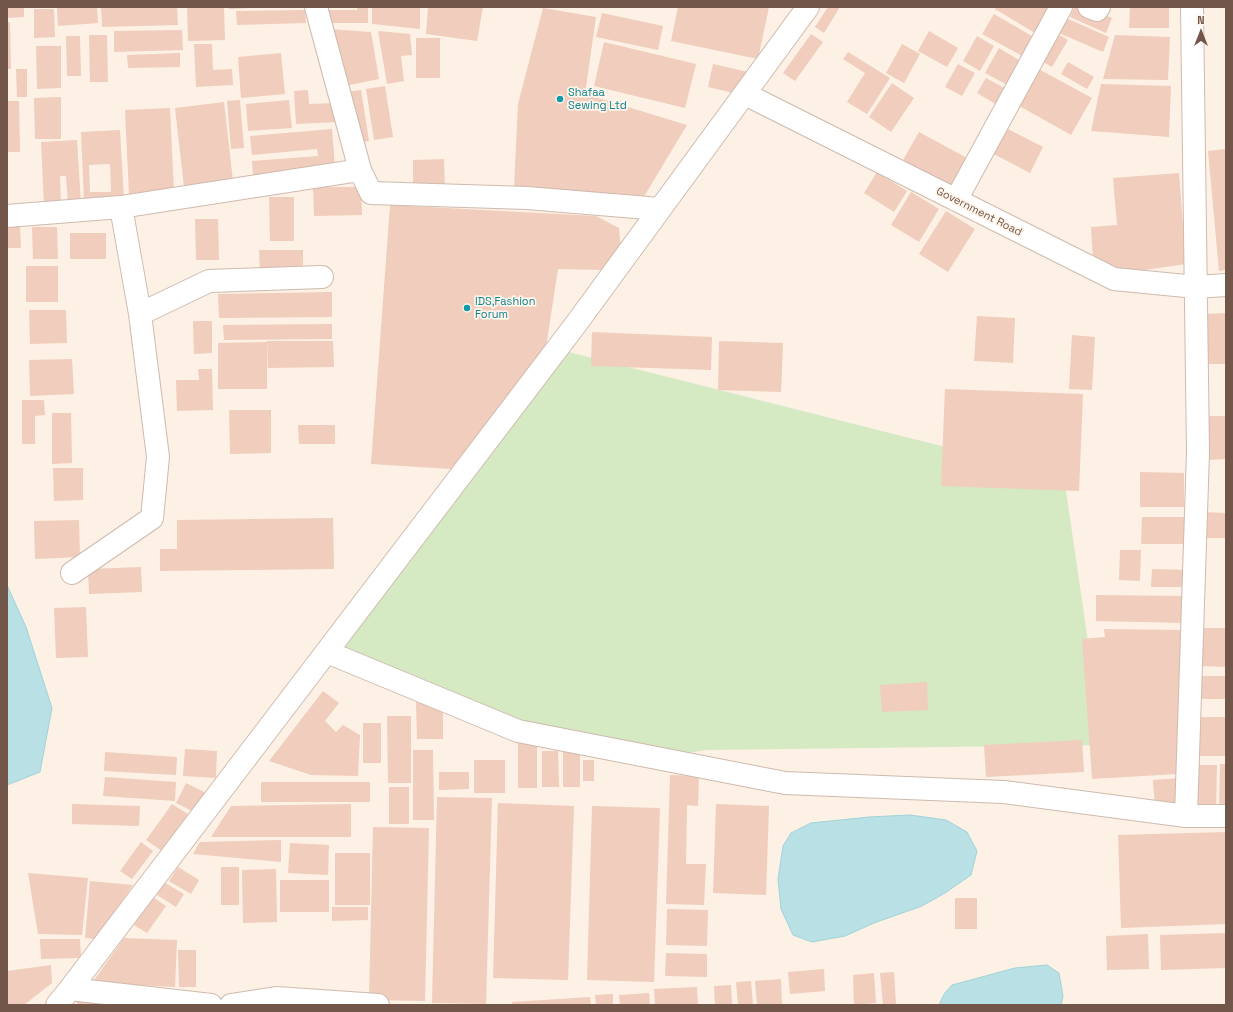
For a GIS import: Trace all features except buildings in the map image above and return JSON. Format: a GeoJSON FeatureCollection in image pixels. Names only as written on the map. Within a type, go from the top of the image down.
{"type":"FeatureCollection","features":[{"type":"Feature","properties":{"kind":"street"},"geometry":{"type":"LineString","coordinates":[[316,7],[360,170],[371,193],[527,198],[660,209]]}},
{"type":"Feature","properties":{"kind":"street"},"geometry":{"type":"LineString","coordinates":[[64,997],[571,330],[808,7]]}},
{"type":"Feature","properties":{"kind":"street"},"geometry":{"type":"LineString","coordinates":[[956,200],[1060,7]]}},
{"type":"Feature","properties":{"kind":"street"},"geometry":{"type":"LineString","coordinates":[[1089,7],[1097,10],[1099,7]]}},
{"type":"Feature","properties":{"kind":"street"},"geometry":{"type":"LineString","coordinates":[[1186,816],[1198,452],[1192,7]]}},
{"type":"Feature","properties":{"kind":"street","name":"Government Road"},"geometry":{"type":"LineString","coordinates":[[744,94],[1114,279],[1196,286],[1226,285]]}},
{"type":"Feature","properties":{"kind":"street"},"geometry":{"type":"LineString","coordinates":[[7,216],[121,207],[360,170]]}},
{"type":"Feature","properties":{"kind":"street"},"geometry":{"type":"LineString","coordinates":[[72,573],[152,518],[158,457],[140,314],[121,207]]}},
{"type":"Feature","properties":{"kind":"street"},"geometry":{"type":"LineString","coordinates":[[140,314],[210,281],[322,277]]}},
{"type":"Feature","properties":{"kind":"street"},"geometry":{"type":"LineString","coordinates":[[326,652],[518,731],[785,783],[1004,792],[1186,816],[1226,816]]}},
{"type":"Feature","properties":{"kind":"street"},"geometry":{"type":"LineString","coordinates":[[64,997],[211,1005]]}},
{"type":"Feature","properties":{"kind":"street"},"geometry":{"type":"LineString","coordinates":[[231,1005],[276,998],[378,1005]]}},
{"type":"Feature","properties":{"kind":"green space"},"geometry":{"type":"Polygon","coordinates":[[[557,349],[1064,477],[1103,745],[706,750],[655,758],[518,731],[327,652],[557,349]]]}},
{"type":"Feature","properties":{"kind":"water"},"geometry":{"type":"Polygon","coordinates":[[[7,585],[26,627],[52,708],[40,772],[7,785],[7,585]]]}},
{"type":"Feature","properties":{"kind":"water"},"geometry":{"type":"Polygon","coordinates":[[[910,815],[946,820],[967,832],[977,851],[971,875],[945,893],[922,906],[874,923],[845,936],[812,942],[793,935],[781,909],[778,879],[783,846],[791,833],[811,823],[869,817],[910,815]]]}},
{"type":"Feature","properties":{"kind":"water"},"geometry":{"type":"Polygon","coordinates":[[[1047,965],[1059,973],[1063,996],[1061,1005],[939,1005],[944,994],[952,985],[1015,968],[1047,965]]]}},
{"type":"Feature","properties":{"kind":"place","name":"Shafaa Sewing Ltd"},"geometry":{"type":"Point","coordinates":[560,99]}},
{"type":"Feature","properties":{"kind":"place","name":"IDS,Fashion Forum"},"geometry":{"type":"Point","coordinates":[467,308]}}]}
